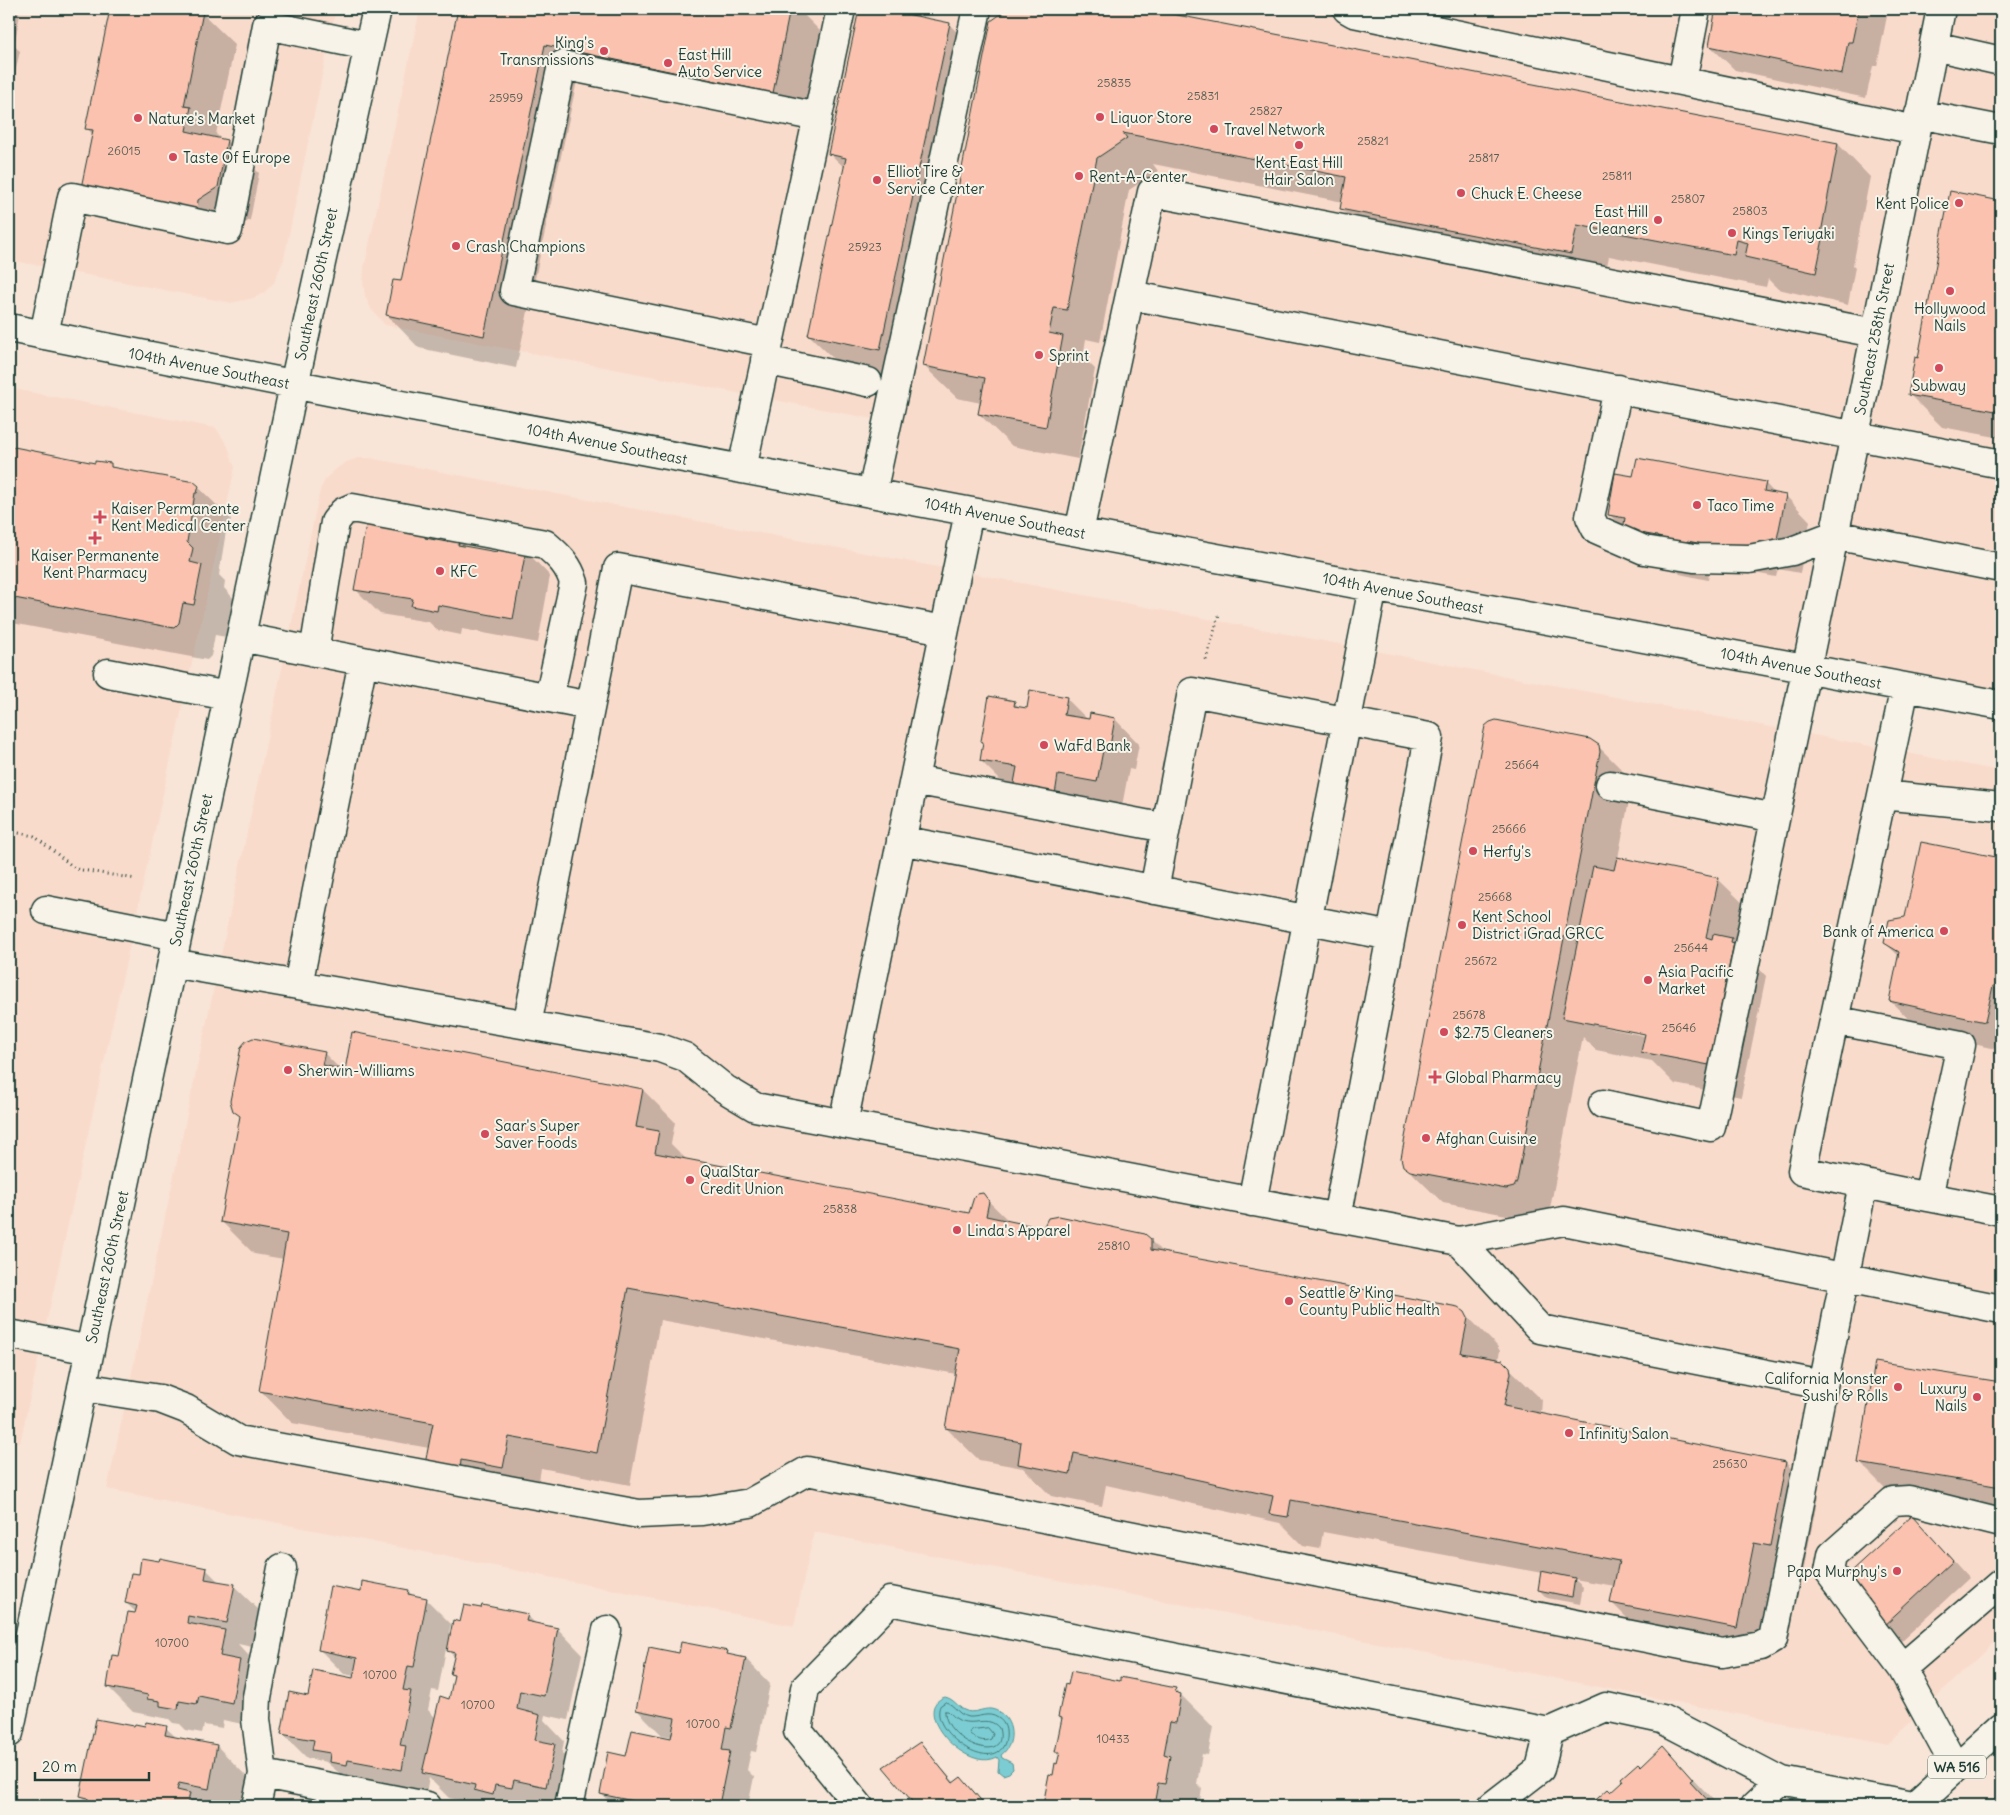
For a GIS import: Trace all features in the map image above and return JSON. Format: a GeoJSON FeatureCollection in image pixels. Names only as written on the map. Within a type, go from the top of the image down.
{"type":"FeatureCollection","features":[{"type":"Feature","properties":{"kind":"street","name":"Southeast 260th Street"},"geometry":{"type":"LineString","coordinates":[[9,1733],[294,385],[377,9]]}},
{"type":"Feature","properties":{"kind":"street"},"geometry":{"type":"LineString","coordinates":[[742,469],[841,9]]}},
{"type":"Feature","properties":{"kind":"street"},"geometry":{"type":"LineString","coordinates":[[872,493],[977,9]]}},
{"type":"Feature","properties":{"kind":"street"},"geometry":{"type":"LineString","coordinates":[[1347,9],[1354,14],[1682,81],[1918,122],[2001,130]]}},
{"type":"Feature","properties":{"kind":"street"},"geometry":{"type":"LineString","coordinates":[[1682,81],[1696,9]]}},
{"type":"Feature","properties":{"kind":"street","name":"Southeast 258th Street"},"geometry":{"type":"LineString","coordinates":[[1603,1104],[1711,1127],[1855,436],[1941,9]]}},
{"type":"Feature","properties":{"kind":"street"},"geometry":{"type":"LineString","coordinates":[[44,335],[72,197],[228,230],[267,25],[368,46]]}},
{"type":"Feature","properties":{"kind":"street"},"geometry":{"type":"LineString","coordinates":[[1934,46],[2001,61]]}},
{"type":"Feature","properties":{"kind":"street"},"geometry":{"type":"LineString","coordinates":[[818,117],[562,65],[514,291],[767,352],[868,382]]}},
{"type":"Feature","properties":{"kind":"street"},"geometry":{"type":"LineString","coordinates":[[1079,532],[1152,192],[1875,333]]}},
{"type":"Feature","properties":{"kind":"street"},"geometry":{"type":"LineString","coordinates":[[1130,295],[2001,464]]}},
{"type":"Feature","properties":{"kind":"street","name":"104th Avenue Southeast"},"geometry":{"type":"LineString","coordinates":[[9,328],[294,385],[2001,706]]}},
{"type":"Feature","properties":{"kind":"street"},"geometry":{"type":"LineString","coordinates":[[1618,389],[1590,517],[1596,529],[1644,550],[1694,558],[1749,559],[1792,551],[1834,535],[2001,568]]}},
{"type":"Feature","properties":{"kind":"street"},"geometry":{"type":"LineString","coordinates":[[314,652],[335,522],[343,512],[352,508],[545,544],[563,560],[571,572],[574,583],[549,698]]}},
{"type":"Feature","properties":{"kind":"street"},"geometry":{"type":"LineString","coordinates":[[843,1124],[969,512]]}},
{"type":"Feature","properties":{"kind":"street"},"geometry":{"type":"LineString","coordinates":[[527,1025],[618,568],[944,630]]}},
{"type":"Feature","properties":{"kind":"street"},"geometry":{"type":"LineString","coordinates":[[1252,1202],[1373,587]]}},
{"type":"Feature","properties":{"kind":"street"},"geometry":{"type":"LineString","coordinates":[[240,638],[590,706]]}},
{"type":"Feature","properties":{"kind":"street"},"geometry":{"type":"LineString","coordinates":[[298,985],[364,661]]}},
{"type":"Feature","properties":{"kind":"street"},"geometry":{"type":"LineString","coordinates":[[108,673],[228,696]]}},
{"type":"Feature","properties":{"kind":"street"},"geometry":{"type":"LineString","coordinates":[[1905,687],[1802,1171],[2001,1211]]}},
{"type":"Feature","properties":{"kind":"street"},"geometry":{"type":"LineString","coordinates":[[1154,890],[1192,692],[1429,738],[1336,1218]]}},
{"type":"Feature","properties":{"kind":"street"},"geometry":{"type":"LineString","coordinates":[[914,780],[1166,828]]}},
{"type":"Feature","properties":{"kind":"street"},"geometry":{"type":"LineString","coordinates":[[1610,785],[1775,818]]}},
{"type":"Feature","properties":{"kind":"street"},"geometry":{"type":"LineString","coordinates":[[1882,795],[2001,807]]}},
{"type":"Feature","properties":{"kind":"street"},"geometry":{"type":"LineString","coordinates":[[901,840],[1391,936]]}},
{"type":"Feature","properties":{"kind":"street"},"geometry":{"type":"LineString","coordinates":[[46,910],[177,936]]}},
{"type":"Feature","properties":{"kind":"street"},"geometry":{"type":"LineString","coordinates":[[172,963],[660,1048],[685,1057],[725,1089],[755,1107],[1336,1218],[1459,1241],[1564,1221],[2001,1310]]}},
{"type":"Feature","properties":{"kind":"street"},"geometry":{"type":"LineString","coordinates":[[1834,1020],[1961,1046],[1928,1197]]}},
{"type":"Feature","properties":{"kind":"street"},"geometry":{"type":"LineString","coordinates":[[82,1387],[160,1399],[186,1409],[238,1440],[639,1514],[702,1512],[750,1503],[807,1471],[1722,1653],[1761,1646],[1773,1640],[1863,1184]]}},
{"type":"Feature","properties":{"kind":"street"},"geometry":{"type":"LineString","coordinates":[[1459,1241],[1540,1329],[1823,1385]]}},
{"type":"Feature","properties":{"kind":"street"},"geometry":{"type":"LineString","coordinates":[[9,1334],[90,1350]]}},
{"type":"Feature","properties":{"kind":"street"},"geometry":{"type":"LineString","coordinates":[[1956,1768],[1902,1668],[1829,1571],[1832,1555],[1893,1500],[1909,1500],[2001,1523]]}},
{"type":"Feature","properties":{"kind":"street"},"geometry":{"type":"LineString","coordinates":[[256,1806],[263,1774],[256,1719],[256,1697],[282,1568]]}},
{"type":"Feature","properties":{"kind":"street"},"geometry":{"type":"LineString","coordinates":[[1902,1668],[2001,1583]]}},
{"type":"Feature","properties":{"kind":"street"},"geometry":{"type":"LineString","coordinates":[[859,1806],[798,1731],[805,1688],[890,1601],[1549,1732],[1606,1707],[1662,1719],[1781,1781],[1913,1806]]}},
{"type":"Feature","properties":{"kind":"street"},"geometry":{"type":"LineString","coordinates":[[569,1806],[607,1630]]}},
{"type":"Feature","properties":{"kind":"street","name":"WA 516"},"geometry":{"type":"LineString","coordinates":[[1913,1806],[2001,1727]]}},
{"type":"Feature","properties":{"kind":"street"},"geometry":{"type":"LineString","coordinates":[[1492,1806],[1540,1769],[1549,1732]]}},
{"type":"Feature","properties":{"kind":"street"},"geometry":{"type":"LineString","coordinates":[[263,1774],[427,1806]]}},
{"type":"Feature","properties":{"kind":"street"},"geometry":{"type":"LineString","coordinates":[[1754,1806],[1781,1781]]}},
{"type":"Feature","properties":{"kind":"path"},"geometry":{"type":"LineString","coordinates":[[1205,662],[1219,616]]}},
{"type":"Feature","properties":{"kind":"path"},"geometry":{"type":"LineString","coordinates":[[9,831],[34,836],[76,869],[136,879]]}},
{"type":"Feature","properties":{"kind":"shaded area"},"geometry":{"type":"Polygon","coordinates":[[[9,9],[336,9],[284,259],[274,283],[264,293],[254,298],[231,303],[9,260],[9,9]]]}},
{"type":"Feature","properties":{"kind":"shaded area"},"geometry":{"type":"Polygon","coordinates":[[[420,9],[2001,9],[2001,705],[872,493],[888,422],[385,325],[371,309],[365,296],[364,268],[420,9]]]}},
{"type":"Feature","properties":{"kind":"shaded area"},"geometry":{"type":"Polygon","coordinates":[[[9,388],[216,428],[228,446],[235,468],[20,1443],[9,1441],[9,388]]]}},
{"type":"Feature","properties":{"kind":"shaded area"},"geometry":{"type":"Polygon","coordinates":[[[358,458],[370,458],[2001,771],[2001,1634],[1888,1744],[814,1532],[794,1626],[107,1489],[320,490],[326,478],[336,469],[346,462],[358,458]]]}},
{"type":"Feature","properties":{"kind":"water"},"geometry":{"type":"Polygon","coordinates":[[[945,1697],[951,1699],[967,1711],[974,1712],[991,1709],[1004,1716],[1011,1729],[1011,1736],[1010,1743],[1001,1755],[1002,1758],[1012,1763],[1013,1769],[1009,1773],[1003,1775],[998,1771],[999,1760],[997,1757],[984,1760],[971,1756],[957,1749],[945,1738],[937,1726],[933,1714],[935,1704],[945,1697]]]}},
{"type":"Feature","properties":{"kind":"building","name":"Nature's Market"},"geometry":{"type":"Polygon","coordinates":[[[110,9],[188,9],[203,12],[184,106],[191,107],[186,131],[227,140],[218,187],[198,200],[197,211],[81,188],[93,130],[85,129],[110,9]]]}},
{"type":"Feature","properties":{"kind":"building"},"geometry":{"type":"Polygon","coordinates":[[[458,9],[790,9],[773,93],[545,45],[484,336],[386,315],[393,280],[401,281],[458,9]]]}},
{"type":"Feature","properties":{"kind":"building"},"geometry":{"type":"Polygon","coordinates":[[[859,9],[882,9],[950,23],[880,350],[808,335],[846,158],[828,154],[859,9]]]}},
{"type":"Feature","properties":{"kind":"building"},"geometry":{"type":"Polygon","coordinates":[[[1008,9],[1146,9],[1838,143],[1821,233],[1824,234],[1816,273],[1745,257],[1748,243],[1737,240],[1734,255],[1577,225],[1571,254],[1340,209],[1346,177],[1123,133],[1127,138],[1097,158],[1067,310],[1054,308],[1049,333],[1063,336],[1046,427],[978,414],[985,378],[923,366],[991,21],[1008,9]]]}},
{"type":"Feature","properties":{"kind":"building"},"geometry":{"type":"Polygon","coordinates":[[[1713,9],[1859,9],[1852,42],[1848,42],[1842,74],[1709,46],[1715,13],[1712,13],[1713,9]]]}},
{"type":"Feature","properties":{"kind":"building"},"geometry":{"type":"Polygon","coordinates":[[[1950,191],[2001,201],[2001,412],[1908,395],[1915,357],[1918,358],[1950,191]]]}},
{"type":"Feature","properties":{"kind":"building","name":"Kaiser Permanente Kent Medical Center"},"geometry":{"type":"Polygon","coordinates":[[[9,446],[95,463],[95,461],[111,463],[111,467],[193,481],[199,486],[197,493],[195,493],[187,542],[193,548],[190,562],[202,565],[194,605],[183,603],[179,623],[174,628],[9,597],[9,446]]]}},
{"type":"Feature","properties":{"kind":"building","name":"Taco Time"},"geometry":{"type":"Polygon","coordinates":[[[1637,458],[1766,482],[1764,491],[1786,495],[1775,549],[1752,553],[1687,541],[1684,556],[1654,550],[1657,536],[1623,530],[1625,518],[1608,515],[1615,473],[1633,476],[1637,458]]]}},
{"type":"Feature","properties":{"kind":"building","name":"KFC"},"geometry":{"type":"Polygon","coordinates":[[[366,525],[404,531],[426,530],[425,538],[447,542],[448,535],[460,538],[458,545],[497,552],[498,545],[526,550],[513,619],[438,605],[437,611],[411,606],[413,599],[354,590],[366,525]]]}},
{"type":"Feature","properties":{"kind":"building","name":"WaFd Bank"},"geometry":{"type":"Polygon","coordinates":[[[1030,690],[1067,697],[1064,715],[1089,719],[1090,713],[1115,718],[1110,746],[1104,745],[1097,782],[1058,775],[1054,801],[1012,794],[1017,767],[980,761],[983,742],[981,741],[989,696],[1015,701],[1014,706],[1027,708],[1030,690]]]}},
{"type":"Feature","properties":{"kind":"building"},"geometry":{"type":"Polygon","coordinates":[[[1496,720],[1590,739],[1599,745],[1600,752],[1517,1181],[1514,1187],[1506,1189],[1410,1171],[1403,1166],[1401,1158],[1485,726],[1496,720]]]}},
{"type":"Feature","properties":{"kind":"building","name":"Bank of America"},"geometry":{"type":"Polygon","coordinates":[[[1921,842],[2001,858],[2001,985],[1993,986],[1985,1022],[1889,1001],[1899,952],[1884,943],[1889,920],[1905,917],[1921,842]]]}},
{"type":"Feature","properties":{"kind":"building","name":"Asia Pacific Market"},"geometry":{"type":"Polygon","coordinates":[[[1617,857],[1719,878],[1706,937],[1712,939],[1713,934],[1732,938],[1731,942],[1734,943],[1709,1065],[1641,1052],[1645,1034],[1562,1018],[1593,866],[1614,870],[1617,857]]]}},
{"type":"Feature","properties":{"kind":"building"},"geometry":{"type":"Polygon","coordinates":[[[352,1032],[643,1089],[636,1127],[659,1131],[655,1153],[969,1213],[974,1197],[977,1194],[983,1193],[989,1201],[986,1216],[1043,1228],[1048,1218],[1059,1216],[1145,1234],[1151,1239],[1151,1250],[1458,1307],[1465,1312],[1468,1318],[1461,1353],[1503,1360],[1510,1367],[1511,1373],[1504,1406],[1786,1462],[1770,1546],[1754,1543],[1737,1628],[1610,1603],[1619,1561],[1291,1500],[1288,1517],[1269,1514],[1273,1496],[1074,1453],[1070,1474],[1018,1464],[1021,1442],[945,1428],[960,1349],[628,1288],[597,1453],[509,1437],[503,1468],[461,1460],[460,1471],[425,1464],[433,1423],[259,1391],[287,1234],[220,1222],[240,1116],[233,1111],[230,1101],[241,1047],[246,1041],[253,1038],[325,1052],[322,1065],[345,1070],[352,1032]]]}},
{"type":"Feature","properties":{"kind":"building"},"geometry":{"type":"Polygon","coordinates":[[[1875,1362],[2001,1382],[2001,1487],[1858,1463],[1875,1362]]]}},
{"type":"Feature","properties":{"kind":"building","name":"Papa Murphy's"},"geometry":{"type":"Polygon","coordinates":[[[1912,1515],[1953,1561],[1882,1627],[1840,1581],[1912,1515]]]}},
{"type":"Feature","properties":{"kind":"building"},"geometry":{"type":"Polygon","coordinates":[[[141,1558],[159,1561],[160,1558],[207,1568],[205,1579],[235,1584],[227,1623],[188,1616],[187,1623],[225,1630],[220,1656],[240,1660],[232,1703],[199,1696],[197,1704],[179,1701],[178,1709],[160,1706],[160,1701],[147,1699],[148,1695],[107,1687],[112,1655],[119,1656],[128,1612],[135,1613],[137,1606],[125,1603],[131,1573],[139,1574],[141,1558]]]}},
{"type":"Feature","properties":{"kind":"building"},"geometry":{"type":"Polygon","coordinates":[[[1541,1571],[1575,1578],[1572,1597],[1538,1590],[1541,1571]]]}},
{"type":"Feature","properties":{"kind":"building"},"geometry":{"type":"Polygon","coordinates":[[[362,1581],[409,1590],[408,1594],[427,1598],[414,1667],[408,1666],[403,1690],[411,1691],[400,1745],[406,1746],[402,1770],[348,1760],[347,1765],[329,1762],[330,1753],[312,1750],[314,1740],[281,1734],[289,1692],[308,1696],[313,1670],[353,1678],[357,1658],[318,1650],[330,1586],[361,1592],[362,1581]]]}},
{"type":"Feature","properties":{"kind":"building"},"geometry":{"type":"Polygon","coordinates":[[[464,1605],[481,1608],[482,1605],[528,1614],[526,1621],[558,1628],[544,1696],[520,1691],[517,1709],[540,1715],[535,1740],[555,1744],[546,1787],[514,1780],[512,1788],[495,1785],[493,1795],[474,1790],[475,1785],[422,1773],[440,1696],[449,1699],[454,1675],[450,1674],[455,1653],[447,1651],[453,1620],[460,1622],[464,1605]]]}},
{"type":"Feature","properties":{"kind":"building"},"geometry":{"type":"Polygon","coordinates":[[[681,1642],[728,1651],[727,1654],[746,1658],[731,1728],[726,1727],[722,1750],[730,1751],[719,1805],[725,1806],[632,1806],[633,1801],[600,1794],[608,1752],[626,1756],[632,1730],[671,1738],[675,1718],[636,1710],[649,1647],[679,1653],[681,1642]]]}},
{"type":"Feature","properties":{"kind":"building"},"geometry":{"type":"Polygon","coordinates":[[[1071,1671],[1120,1681],[1120,1677],[1176,1688],[1175,1692],[1181,1694],[1176,1723],[1170,1722],[1164,1754],[1170,1756],[1165,1784],[1158,1783],[1154,1806],[1043,1805],[1049,1774],[1053,1775],[1055,1763],[1057,1764],[1060,1752],[1055,1752],[1062,1718],[1058,1717],[1065,1684],[1068,1685],[1071,1671]]]}},
{"type":"Feature","properties":{"kind":"building"},"geometry":{"type":"Polygon","coordinates":[[[96,1719],[134,1726],[135,1724],[145,1726],[146,1722],[167,1726],[165,1735],[217,1745],[209,1789],[179,1783],[177,1790],[190,1793],[187,1806],[86,1806],[88,1798],[80,1796],[96,1719]]]}},
{"type":"Feature","properties":{"kind":"building"},"geometry":{"type":"Polygon","coordinates":[[[920,1742],[953,1783],[961,1777],[986,1806],[916,1806],[883,1767],[920,1742]]]}},
{"type":"Feature","properties":{"kind":"building"},"geometry":{"type":"Polygon","coordinates":[[[1663,1745],[1693,1779],[1690,1781],[1713,1806],[1589,1806],[1608,1789],[1611,1792],[1623,1781],[1621,1778],[1638,1763],[1641,1766],[1663,1745]]]}},
{"type":"Feature","properties":{"kind":"place","name":"King's Transmissions"},"geometry":{"type":"Point","coordinates":[604,51]}},
{"type":"Feature","properties":{"kind":"place","name":"East Hill Auto Service"},"geometry":{"type":"Point","coordinates":[668,63]}},
{"type":"Feature","properties":{"kind":"place","name":"Liquor Store"},"geometry":{"type":"Point","coordinates":[1100,117]}},
{"type":"Feature","properties":{"kind":"place","name":"Nature's Market"},"geometry":{"type":"Point","coordinates":[138,118]}},
{"type":"Feature","properties":{"kind":"place","name":"Travel Network"},"geometry":{"type":"Point","coordinates":[1214,129]}},
{"type":"Feature","properties":{"kind":"place","name":"Kent East Hill Hair Salon"},"geometry":{"type":"Point","coordinates":[1299,145]}},
{"type":"Feature","properties":{"kind":"place","name":"Taste Of Europe"},"geometry":{"type":"Point","coordinates":[173,157]}},
{"type":"Feature","properties":{"kind":"place","name":"Rent-A-Center"},"geometry":{"type":"Point","coordinates":[1079,176]}},
{"type":"Feature","properties":{"kind":"place","name":"Elliot Tire & Service Center"},"geometry":{"type":"Point","coordinates":[877,180]}},
{"type":"Feature","properties":{"kind":"place","name":"Chuck E. Cheese"},"geometry":{"type":"Point","coordinates":[1461,193]}},
{"type":"Feature","properties":{"kind":"place","name":"Kent Police"},"geometry":{"type":"Point","coordinates":[1959,203]}},
{"type":"Feature","properties":{"kind":"place","name":"East Hill Cleaners"},"geometry":{"type":"Point","coordinates":[1658,220]}},
{"type":"Feature","properties":{"kind":"place","name":"Kings Teriyaki"},"geometry":{"type":"Point","coordinates":[1732,233]}},
{"type":"Feature","properties":{"kind":"place","name":"Crash Champions"},"geometry":{"type":"Point","coordinates":[456,246]}},
{"type":"Feature","properties":{"kind":"place","name":"Hollywood Nails"},"geometry":{"type":"Point","coordinates":[1950,291]}},
{"type":"Feature","properties":{"kind":"place","name":"Sprint"},"geometry":{"type":"Point","coordinates":[1039,355]}},
{"type":"Feature","properties":{"kind":"place","name":"Subway"},"geometry":{"type":"Point","coordinates":[1939,368]}},
{"type":"Feature","properties":{"kind":"place","name":"Taco Time"},"geometry":{"type":"Point","coordinates":[1697,505]}},
{"type":"Feature","properties":{"kind":"place","name":"Kaiser Permanente Kent Medical Center"},"geometry":{"type":"Point","coordinates":[100,517]}},
{"type":"Feature","properties":{"kind":"place","name":"Kaiser Permanente Kent Pharmacy"},"geometry":{"type":"Point","coordinates":[95,538]}},
{"type":"Feature","properties":{"kind":"place","name":"KFC"},"geometry":{"type":"Point","coordinates":[440,571]}},
{"type":"Feature","properties":{"kind":"place","name":"WaFd Bank"},"geometry":{"type":"Point","coordinates":[1044,745]}},
{"type":"Feature","properties":{"kind":"place","name":"Herfy's"},"geometry":{"type":"Point","coordinates":[1473,851]}},
{"type":"Feature","properties":{"kind":"place","name":"Kent School District iGrad GRCC"},"geometry":{"type":"Point","coordinates":[1462,925]}},
{"type":"Feature","properties":{"kind":"place","name":"Bank of America"},"geometry":{"type":"Point","coordinates":[1944,931]}},
{"type":"Feature","properties":{"kind":"place","name":"Asia Pacific Market"},"geometry":{"type":"Point","coordinates":[1648,980]}},
{"type":"Feature","properties":{"kind":"place","name":"$2.75 Cleaners"},"geometry":{"type":"Point","coordinates":[1444,1032]}},
{"type":"Feature","properties":{"kind":"place","name":"Sherwin-Williams"},"geometry":{"type":"Point","coordinates":[288,1070]}},
{"type":"Feature","properties":{"kind":"place","name":"Global Pharmacy"},"geometry":{"type":"Point","coordinates":[1435,1077]}},
{"type":"Feature","properties":{"kind":"place","name":"Saar's Super Saver Foods"},"geometry":{"type":"Point","coordinates":[485,1134]}},
{"type":"Feature","properties":{"kind":"place","name":"Afghan Cuisine"},"geometry":{"type":"Point","coordinates":[1426,1138]}},
{"type":"Feature","properties":{"kind":"place","name":"QualStar Credit Union"},"geometry":{"type":"Point","coordinates":[690,1180]}},
{"type":"Feature","properties":{"kind":"place","name":"Linda's Apparel"},"geometry":{"type":"Point","coordinates":[957,1230]}},
{"type":"Feature","properties":{"kind":"place","name":"Seattle & King County Public Health"},"geometry":{"type":"Point","coordinates":[1289,1301]}},
{"type":"Feature","properties":{"kind":"place","name":"California Monster Sushi & Rolls"},"geometry":{"type":"Point","coordinates":[1898,1387]}},
{"type":"Feature","properties":{"kind":"place","name":"Luxury Nails"},"geometry":{"type":"Point","coordinates":[1977,1397]}},
{"type":"Feature","properties":{"kind":"place","name":"Infinity Salon"},"geometry":{"type":"Point","coordinates":[1569,1433]}},
{"type":"Feature","properties":{"kind":"place","name":"Papa Murphy's"},"geometry":{"type":"Point","coordinates":[1897,1571]}}]}
